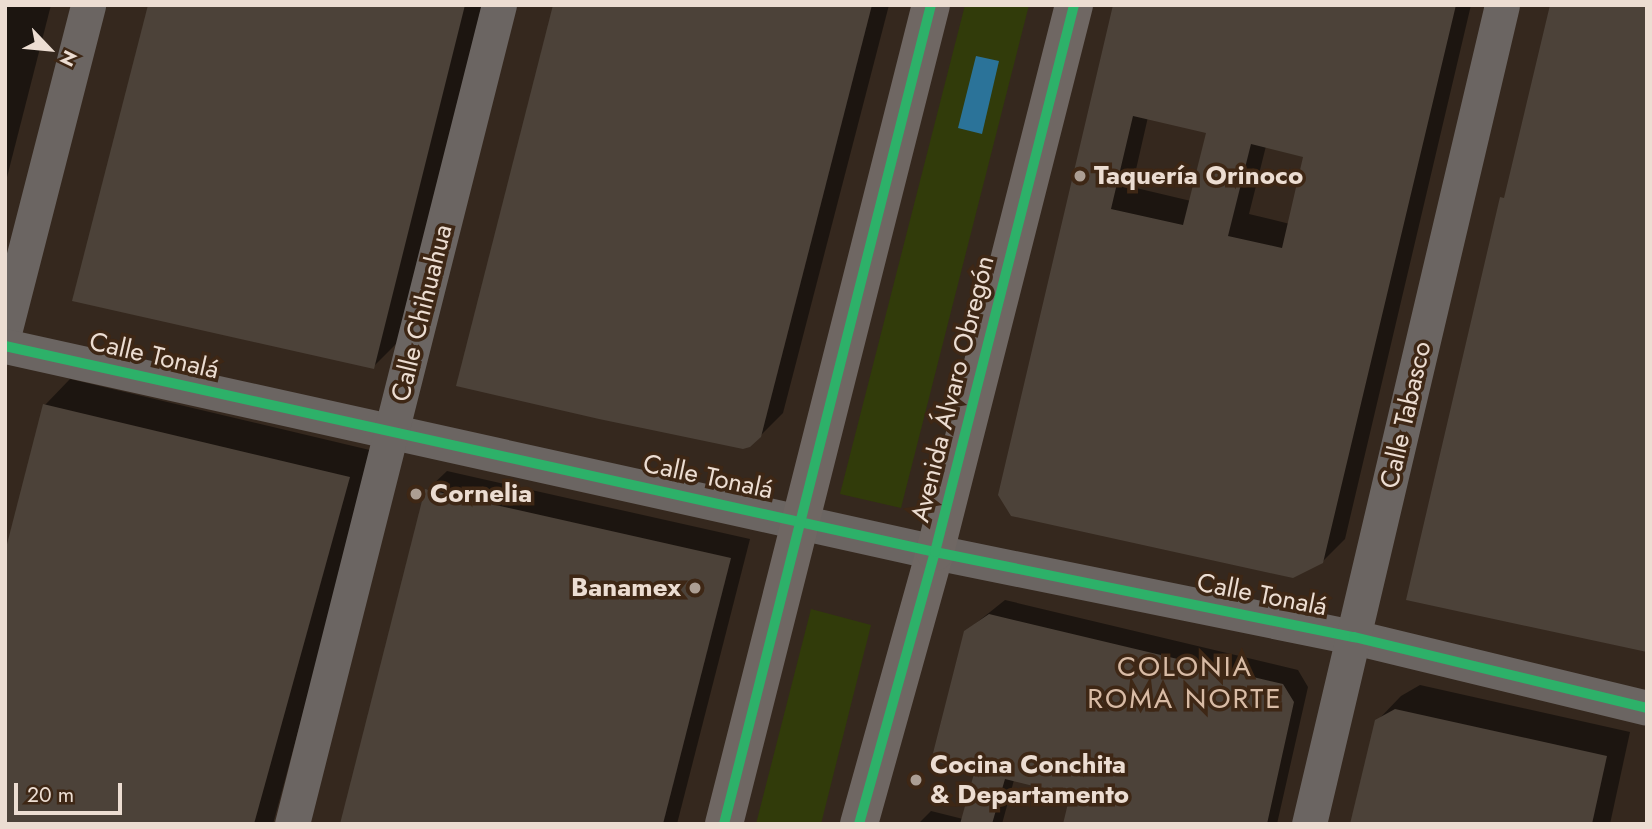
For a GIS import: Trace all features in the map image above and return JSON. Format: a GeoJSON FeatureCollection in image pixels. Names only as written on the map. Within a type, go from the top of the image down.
{"type":"FeatureCollection","features":[{"type":"Feature","properties":{"kind":"main road"},"geometry":{"type":"LineString","coordinates":[[724,824],[931,5]]}},
{"type":"Feature","properties":{"kind":"main road","name":"Avenida Álvaro Obregón"},"geometry":{"type":"LineString","coordinates":[[859,824],[935,552],[1074,5]]}},
{"type":"Feature","properties":{"kind":"street"},"geometry":{"type":"LineString","coordinates":[[5,329],[88,5]]}},
{"type":"Feature","properties":{"kind":"street","name":"Calle Chihuahua"},"geometry":{"type":"LineString","coordinates":[[292,824],[393,433],[499,5]]}},
{"type":"Feature","properties":{"kind":"street","name":"Calle Tabasco"},"geometry":{"type":"LineString","coordinates":[[1309,824],[1502,5]]}},
{"type":"Feature","properties":{"kind":"street","name":"Calle Tonalá"},"geometry":{"type":"LineString","coordinates":[[5,346],[393,433],[802,520],[935,552],[1354,637],[1647,708]]}},
{"type":"Feature","properties":{"kind":"green space"},"geometry":{"type":"Polygon","coordinates":[[[965,5],[1029,5],[901,508],[840,494],[965,5]]]}},
{"type":"Feature","properties":{"kind":"green space"},"geometry":{"type":"Polygon","coordinates":[[[811,609],[871,625],[821,824],[756,824],[811,609]]]}},
{"type":"Feature","properties":{"kind":"water"},"geometry":{"type":"Polygon","coordinates":[[[976,56],[999,61],[982,134],[958,128],[976,56]]]}},
{"type":"Feature","properties":{"kind":"building"},"geometry":{"type":"Polygon","coordinates":[[[148,5],[465,5],[374,369],[72,301],[148,5]]]}},
{"type":"Feature","properties":{"kind":"building"},"geometry":{"type":"Polygon","coordinates":[[[553,5],[872,5],[761,437],[750,447],[743,449],[456,386],[553,5]]]}},
{"type":"Feature","properties":{"kind":"building"},"geometry":{"type":"Polygon","coordinates":[[[1113,5],[1456,5],[1323,563],[1293,578],[1011,516],[998,495],[1113,5]],[[1133,116],[1111,209],[1183,225],[1206,133],[1133,116]],[[1251,144],[1228,236],[1282,248],[1303,157],[1251,144]]]}},
{"type":"Feature","properties":{"kind":"building"},"geometry":{"type":"Polygon","coordinates":[[[1550,5],[1647,5],[1647,652],[1406,600],[1500,197],[1504,198],[1550,5]]]}},
{"type":"Feature","properties":{"kind":"building"},"geometry":{"type":"Polygon","coordinates":[[[43,404],[350,477],[254,824],[5,824],[5,552],[43,404]]]}},
{"type":"Feature","properties":{"kind":"building"},"geometry":{"type":"Polygon","coordinates":[[[425,489],[731,558],[663,824],[340,824],[425,489]]]}},
{"type":"Feature","properties":{"kind":"building"},"geometry":{"type":"Polygon","coordinates":[[[989,614],[1283,684],[1294,702],[1267,824],[1063,824],[1070,795],[1005,779],[992,824],[960,824],[975,770],[931,761],[964,631],[989,614]]]}},
{"type":"Feature","properties":{"kind":"building"},"geometry":{"type":"Polygon","coordinates":[[[1395,709],[1607,756],[1592,824],[1350,824],[1375,720],[1395,709]]]}},
{"type":"Feature","properties":{"kind":"cycle path"},"geometry":{"type":"LineString","coordinates":[[724,824],[931,5]]}},
{"type":"Feature","properties":{"kind":"cycle path"},"geometry":{"type":"LineString","coordinates":[[859,824],[935,552],[1074,5]]}},
{"type":"Feature","properties":{"kind":"cycle path"},"geometry":{"type":"LineString","coordinates":[[5,346],[935,552],[1354,637],[1647,708]]}},
{"type":"Feature","properties":{"kind":"place","name":"Taquería Orinoco"},"geometry":{"type":"Point","coordinates":[1080,176]}},
{"type":"Feature","properties":{"kind":"place","name":"Cornelia"},"geometry":{"type":"Point","coordinates":[416,494]}},
{"type":"Feature","properties":{"kind":"place","name":"Banamex"},"geometry":{"type":"Point","coordinates":[695,588]}},
{"type":"Feature","properties":{"kind":"place","name":"Cocina Conchita & Departamento"},"geometry":{"type":"Point","coordinates":[916,780]}},
{"type":"Feature","properties":{"kind":"district","name":"COLONIA ROMA NORTE"},"geometry":{"type":"Point","coordinates":[1185,683]}}]}
